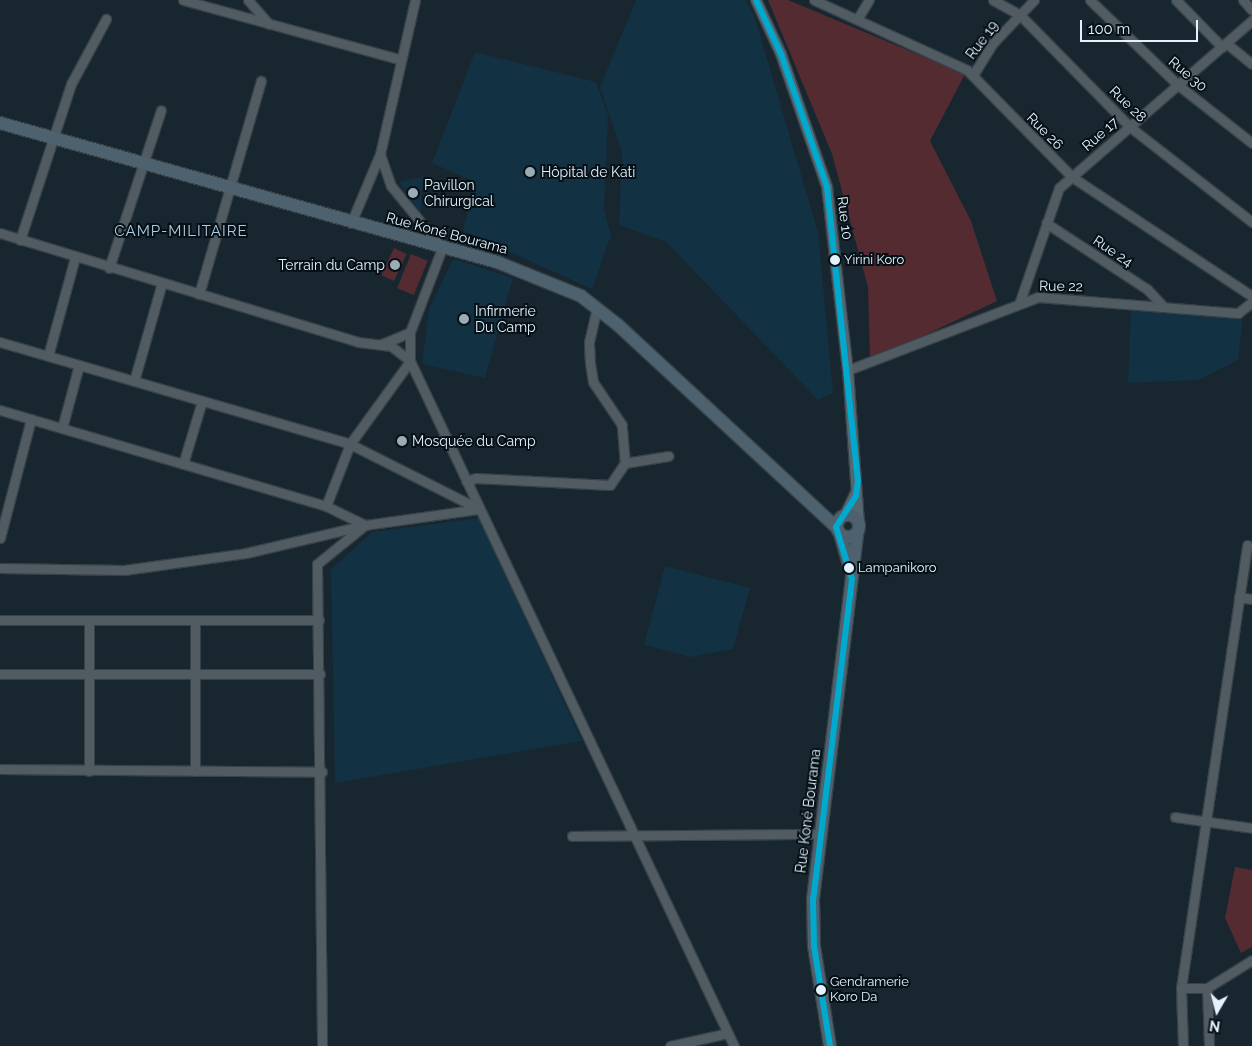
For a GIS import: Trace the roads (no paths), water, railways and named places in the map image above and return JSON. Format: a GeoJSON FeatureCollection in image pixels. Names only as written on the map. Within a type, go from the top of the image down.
{"type":"FeatureCollection","features":[{"type":"Feature","properties":{"kind":"highway","name":"Rue Koné Bourama"},"geometry":{"type":"LineString","coordinates":[[0,123],[534,275],[597,308],[814,505],[841,523],[852,579]]}},
{"type":"Feature","properties":{"kind":"highway"},"geometry":{"type":"LineString","coordinates":[[856,518],[858,529],[841,523],[856,518]]}},
{"type":"Feature","properties":{"kind":"highway","name":"Rue Koné Bourama"},"geometry":{"type":"LineString","coordinates":[[830,1046],[813,930],[820,834],[858,529]]}},
{"type":"Feature","properties":{"kind":"main road","name":"Rue 10"},"geometry":{"type":"LineString","coordinates":[[756,0],[781,54],[827,187],[848,370],[858,481],[858,529]]}},
{"type":"Feature","properties":{"kind":"main road","name":"Rue 10"},"geometry":{"type":"LineString","coordinates":[[841,523],[856,496],[858,481]]}},
{"type":"Feature","properties":{"kind":"street"},"geometry":{"type":"LineString","coordinates":[[183,0],[398,59]]}},
{"type":"Feature","properties":{"kind":"street"},"geometry":{"type":"LineString","coordinates":[[248,0],[269,24]]}},
{"type":"Feature","properties":{"kind":"street"},"geometry":{"type":"LineString","coordinates":[[351,223],[380,154],[398,59],[415,0]]}},
{"type":"Feature","properties":{"kind":"street","name":"Rue 26"},"geometry":{"type":"LineString","coordinates":[[814,0],[858,18],[973,76],[1072,177],[1252,296]]}},
{"type":"Feature","properties":{"kind":"street","name":"Rue 28"},"geometry":{"type":"LineString","coordinates":[[992,0],[1020,15],[1130,127],[1252,222]]}},
{"type":"Feature","properties":{"kind":"street","name":"Rue 19"},"geometry":{"type":"LineString","coordinates":[[973,76],[994,42],[1034,0]]}},
{"type":"Feature","properties":{"kind":"street","name":"Rue 30"},"geometry":{"type":"LineString","coordinates":[[1090,0],[1178,85],[1252,143]]}},
{"type":"Feature","properties":{"kind":"street"},"geometry":{"type":"LineString","coordinates":[[1176,0],[1224,45],[1252,64]]}},
{"type":"Feature","properties":{"kind":"street"},"geometry":{"type":"LineString","coordinates":[[1243,0],[1252,10]]}},
{"type":"Feature","properties":{"kind":"street"},"geometry":{"type":"LineString","coordinates":[[858,18],[867,2]]}},
{"type":"Feature","properties":{"kind":"street"},"geometry":{"type":"LineString","coordinates":[[20,240],[70,84],[106,19]]}},
{"type":"Feature","properties":{"kind":"street","name":"Rue 17"},"geometry":{"type":"LineString","coordinates":[[1019,304],[1059,188],[1252,20]]}},
{"type":"Feature","properties":{"kind":"street"},"geometry":{"type":"LineString","coordinates":[[199,294],[261,81]]}},
{"type":"Feature","properties":{"kind":"street"},"geometry":{"type":"LineString","coordinates":[[109,268],[161,110]]}},
{"type":"Feature","properties":{"kind":"street"},"geometry":{"type":"LineString","coordinates":[[326,506],[350,444],[410,361],[410,332],[442,248],[413,216],[385,172],[380,154]]}},
{"type":"Feature","properties":{"kind":"street"},"geometry":{"type":"LineString","coordinates":[[372,175],[385,172]]}},
{"type":"Feature","properties":{"kind":"street","name":"Rue 24"},"geometry":{"type":"LineString","coordinates":[[1046,223],[1147,289],[1162,305]]}},
{"type":"Feature","properties":{"kind":"street"},"geometry":{"type":"LineString","coordinates":[[0,233],[109,268],[400,350],[410,361],[734,1046]]}},
{"type":"Feature","properties":{"kind":"street"},"geometry":{"type":"LineString","coordinates":[[48,356],[75,257]]}},
{"type":"Feature","properties":{"kind":"street"},"geometry":{"type":"LineString","coordinates":[[134,381],[161,286]]}},
{"type":"Feature","properties":{"kind":"street","name":"Rue 22"},"geometry":{"type":"LineString","coordinates":[[848,370],[1038,297],[1162,305],[1238,313],[1252,302]]}},
{"type":"Feature","properties":{"kind":"street"},"geometry":{"type":"LineString","coordinates":[[466,481],[476,478],[610,485],[625,463],[622,425],[593,382],[589,342],[597,308]]}},
{"type":"Feature","properties":{"kind":"street"},"geometry":{"type":"LineString","coordinates":[[379,344],[410,332]]}},
{"type":"Feature","properties":{"kind":"street"},"geometry":{"type":"LineString","coordinates":[[0,342],[350,444],[479,509]]}},
{"type":"Feature","properties":{"kind":"street"},"geometry":{"type":"LineString","coordinates":[[62,428],[79,365]]}},
{"type":"Feature","properties":{"kind":"street"},"geometry":{"type":"LineString","coordinates":[[184,464],[202,401]]}},
{"type":"Feature","properties":{"kind":"street"},"geometry":{"type":"LineString","coordinates":[[0,410],[326,506],[365,525]]}},
{"type":"Feature","properties":{"kind":"street"},"geometry":{"type":"LineString","coordinates":[[0,538],[31,419]]}},
{"type":"Feature","properties":{"kind":"street"},"geometry":{"type":"LineString","coordinates":[[625,463],[668,456]]}},
{"type":"Feature","properties":{"kind":"street"},"geometry":{"type":"LineString","coordinates":[[0,568],[124,570],[246,553],[365,525],[479,509]]}},
{"type":"Feature","properties":{"kind":"street"},"geometry":{"type":"LineString","coordinates":[[322,1046],[322,772],[318,564],[365,525]]}},
{"type":"Feature","properties":{"kind":"street"},"geometry":{"type":"LineString","coordinates":[[1183,1046],[1181,988],[1247,545]]}},
{"type":"Feature","properties":{"kind":"street"},"geometry":{"type":"LineString","coordinates":[[1239,597],[1252,599]]}},
{"type":"Feature","properties":{"kind":"street"},"geometry":{"type":"LineString","coordinates":[[0,620],[319,620]]}},
{"type":"Feature","properties":{"kind":"street"},"geometry":{"type":"LineString","coordinates":[[88,771],[89,620]]}},
{"type":"Feature","properties":{"kind":"street"},"geometry":{"type":"LineString","coordinates":[[195,620],[195,771]]}},
{"type":"Feature","properties":{"kind":"street"},"geometry":{"type":"LineString","coordinates":[[0,674],[320,674]]}},
{"type":"Feature","properties":{"kind":"street"},"geometry":{"type":"LineString","coordinates":[[0,769],[322,772]]}},
{"type":"Feature","properties":{"kind":"street"},"geometry":{"type":"LineString","coordinates":[[1175,816],[1252,828]]}},
{"type":"Feature","properties":{"kind":"street"},"geometry":{"type":"LineString","coordinates":[[572,836],[820,834]]}},
{"type":"Feature","properties":{"kind":"street"},"geometry":{"type":"LineString","coordinates":[[1181,988],[1207,988],[1252,960]]}},
{"type":"Feature","properties":{"kind":"street"},"geometry":{"type":"LineString","coordinates":[[1207,988],[1209,1046]]}},
{"type":"Feature","properties":{"kind":"street"},"geometry":{"type":"LineString","coordinates":[[670,1046],[728,1033]]}},
{"type":"Feature","properties":{"kind":"place","name":"Hôpital de Kati"},"geometry":{"type":"Point","coordinates":[530,172]}},
{"type":"Feature","properties":{"kind":"place","name":"Pavillon Chirurgical"},"geometry":{"type":"Point","coordinates":[413,193]}},
{"type":"Feature","properties":{"kind":"place","name":"Yirini Koro"},"geometry":{"type":"Point","coordinates":[835,260]}},
{"type":"Feature","properties":{"kind":"place","name":"Terrain du Camp"},"geometry":{"type":"Point","coordinates":[395,265]}},
{"type":"Feature","properties":{"kind":"place","name":"Infirmerie Du Camp"},"geometry":{"type":"Point","coordinates":[464,319]}},
{"type":"Feature","properties":{"kind":"place","name":"Mosquée du Camp"},"geometry":{"type":"Point","coordinates":[402,441]}},
{"type":"Feature","properties":{"kind":"place","name":"Lampanikoro"},"geometry":{"type":"Point","coordinates":[849,568]}},
{"type":"Feature","properties":{"kind":"place","name":"Gendramerie Koro Da"},"geometry":{"type":"Point","coordinates":[821,990]}},
{"type":"Feature","properties":{"kind":"district","name":"CAMP-MILITAIRE"},"geometry":{"type":"Point","coordinates":[181,232]}}]}
